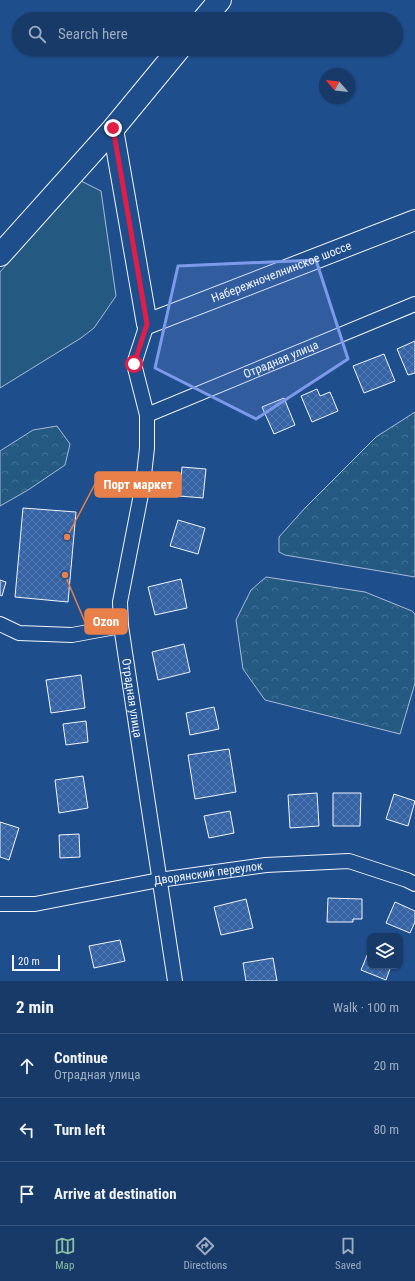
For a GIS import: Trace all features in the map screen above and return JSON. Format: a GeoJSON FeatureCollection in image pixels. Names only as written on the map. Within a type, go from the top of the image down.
{"type":"FeatureCollection","features":[{"type":"Feature","properties":{"kind":"main road"},"geometry":{"type":"LineString","coordinates":[[210,12],[220,0]]}},
{"type":"Feature","properties":{"kind":"main road"},"geometry":{"type":"LineString","coordinates":[[0,255],[113,128],[173,56]]}},
{"type":"Feature","properties":{"kind":"main road"},"geometry":{"type":"LineString","coordinates":[[113,128],[147,324]]}},
{"type":"Feature","properties":{"kind":"main road","name":"Набережночелнинское шоссе"},"geometry":{"type":"LineString","coordinates":[[147,324],[415,220]]}},
{"type":"Feature","properties":{"kind":"street","name":"Отрадная улица"},"geometry":{"type":"LineString","coordinates":[[148,415],[415,304]]}},
{"type":"Feature","properties":{"kind":"street","name":"Отрадная улица"},"geometry":{"type":"LineString","coordinates":[[147,324],[134,364],[148,415],[147,448],[143,484],[120,602],[122,626],[175,981]]}},
{"type":"Feature","properties":{"kind":"street"},"geometry":{"type":"LineString","coordinates":[[0,624],[19,633],[72,635],[122,626]]}},
{"type":"Feature","properties":{"kind":"street","name":"Дворянский переулок"},"geometry":{"type":"LineString","coordinates":[[0,904],[35,904],[159,880],[266,865],[348,861],[415,884]]}},
{"type":"Feature","properties":{"kind":"highlighted area"},"geometry":{"type":"Polygon","coordinates":[[[316,260],[348,359],[256,419],[155,368],[178,266],[316,260]]]}},
{"type":"Feature","properties":{"kind":"green space"},"geometry":{"type":"Polygon","coordinates":[[[81,181],[101,191],[116,296],[94,328],[81,338],[0,388],[0,272],[81,181]]]}},
{"type":"Feature","properties":{"kind":"green space"},"geometry":{"type":"Polygon","coordinates":[[[415,412],[415,577],[285,555],[279,552],[279,537],[305,508],[376,437],[415,412]]]}},
{"type":"Feature","properties":{"kind":"green space"},"geometry":{"type":"Polygon","coordinates":[[[57,426],[70,444],[65,465],[28,490],[0,506],[0,451],[33,430],[57,426]]]}},
{"type":"Feature","properties":{"kind":"green space"},"geometry":{"type":"Polygon","coordinates":[[[266,577],[365,592],[412,611],[415,614],[415,683],[400,734],[265,700],[243,669],[236,620],[251,590],[266,577]]]}},
{"type":"Feature","properties":{"kind":"building"},"geometry":{"type":"Polygon","coordinates":[[[415,341],[415,373],[408,375],[397,349],[415,341]]]}},
{"type":"Feature","properties":{"kind":"building"},"geometry":{"type":"Polygon","coordinates":[[[384,354],[395,381],[364,393],[353,366],[384,354]]]}},
{"type":"Feature","properties":{"kind":"building"},"geometry":{"type":"Polygon","coordinates":[[[317,389],[320,396],[330,392],[338,411],[312,422],[301,396],[317,389]]]}},
{"type":"Feature","properties":{"kind":"building"},"geometry":{"type":"Polygon","coordinates":[[[284,398],[295,425],[274,434],[262,407],[284,398]]]}},
{"type":"Feature","properties":{"kind":"building"},"geometry":{"type":"Polygon","coordinates":[[[182,467],[206,469],[203,498],[179,496],[182,467]]]}},
{"type":"Feature","properties":{"kind":"building"},"geometry":{"type":"Polygon","coordinates":[[[23,508],[76,512],[68,602],[15,597],[23,508]]]}},
{"type":"Feature","properties":{"kind":"building"},"geometry":{"type":"Polygon","coordinates":[[[178,520],[205,528],[198,554],[170,546],[178,520]]]}},
{"type":"Feature","properties":{"kind":"building"},"geometry":{"type":"Polygon","coordinates":[[[181,579],[187,608],[155,615],[148,587],[181,579]]]}},
{"type":"Feature","properties":{"kind":"building"},"geometry":{"type":"Polygon","coordinates":[[[0,580],[6,582],[2,596],[0,595],[0,580]]]}},
{"type":"Feature","properties":{"kind":"building"},"geometry":{"type":"Polygon","coordinates":[[[184,644],[190,672],[158,680],[152,652],[184,644]]]}},
{"type":"Feature","properties":{"kind":"building"},"geometry":{"type":"Polygon","coordinates":[[[81,675],[85,708],[51,713],[46,680],[81,675]]]}},
{"type":"Feature","properties":{"kind":"building"},"geometry":{"type":"Polygon","coordinates":[[[214,707],[219,729],[190,735],[186,713],[214,707]]]}},
{"type":"Feature","properties":{"kind":"building"},"geometry":{"type":"Polygon","coordinates":[[[86,721],[88,742],[66,745],[63,724],[86,721]]]}},
{"type":"Feature","properties":{"kind":"building"},"geometry":{"type":"Polygon","coordinates":[[[229,749],[236,792],[195,799],[188,755],[229,749]]]}},
{"type":"Feature","properties":{"kind":"building"},"geometry":{"type":"Polygon","coordinates":[[[83,776],[88,808],[59,813],[55,780],[83,776]]]}},
{"type":"Feature","properties":{"kind":"building"},"geometry":{"type":"Polygon","coordinates":[[[317,793],[319,826],[290,828],[288,795],[317,793]]]}},
{"type":"Feature","properties":{"kind":"building"},"geometry":{"type":"Polygon","coordinates":[[[333,793],[361,793],[360,826],[333,826],[333,793]]]}},
{"type":"Feature","properties":{"kind":"building"},"geometry":{"type":"Polygon","coordinates":[[[394,794],[415,801],[408,826],[386,819],[394,794]]]}},
{"type":"Feature","properties":{"kind":"building"},"geometry":{"type":"Polygon","coordinates":[[[230,811],[234,833],[209,838],[204,816],[230,811]]]}},
{"type":"Feature","properties":{"kind":"building"},"geometry":{"type":"Polygon","coordinates":[[[0,822],[19,828],[9,860],[0,857],[0,822]]]}},
{"type":"Feature","properties":{"kind":"building"},"geometry":{"type":"Polygon","coordinates":[[[79,834],[80,857],[60,858],[59,835],[79,834]]]}},
{"type":"Feature","properties":{"kind":"building"},"geometry":{"type":"Polygon","coordinates":[[[328,898],[362,899],[362,919],[353,919],[353,922],[327,922],[328,898]]]}},
{"type":"Feature","properties":{"kind":"building"},"geometry":{"type":"Polygon","coordinates":[[[246,899],[253,928],[221,935],[214,907],[246,899]]]}},
{"type":"Feature","properties":{"kind":"building"},"geometry":{"type":"Polygon","coordinates":[[[395,902],[415,911],[415,922],[410,933],[386,923],[395,902]]]}},
{"type":"Feature","properties":{"kind":"building"},"geometry":{"type":"Polygon","coordinates":[[[120,940],[125,961],[94,968],[89,946],[120,940]]]}},
{"type":"Feature","properties":{"kind":"building"},"geometry":{"type":"Polygon","coordinates":[[[367,955],[367,969],[390,969],[386,980],[361,970],[367,955]]]}},
{"type":"Feature","properties":{"kind":"building"},"geometry":{"type":"Polygon","coordinates":[[[273,958],[277,981],[246,981],[243,963],[273,958]]]}},
{"type":"Feature","properties":{"kind":"place","name":"Порт маркет"},"geometry":{"type":"Point","coordinates":[67,537]}},
{"type":"Feature","properties":{"kind":"place","name":"Ozon"},"geometry":{"type":"Point","coordinates":[65,575]}},
{"type":"Feature","properties":{"kind":"route"},"geometry":{"type":"LineString","coordinates":[[113,128],[147,324],[134,364]]}}]}
